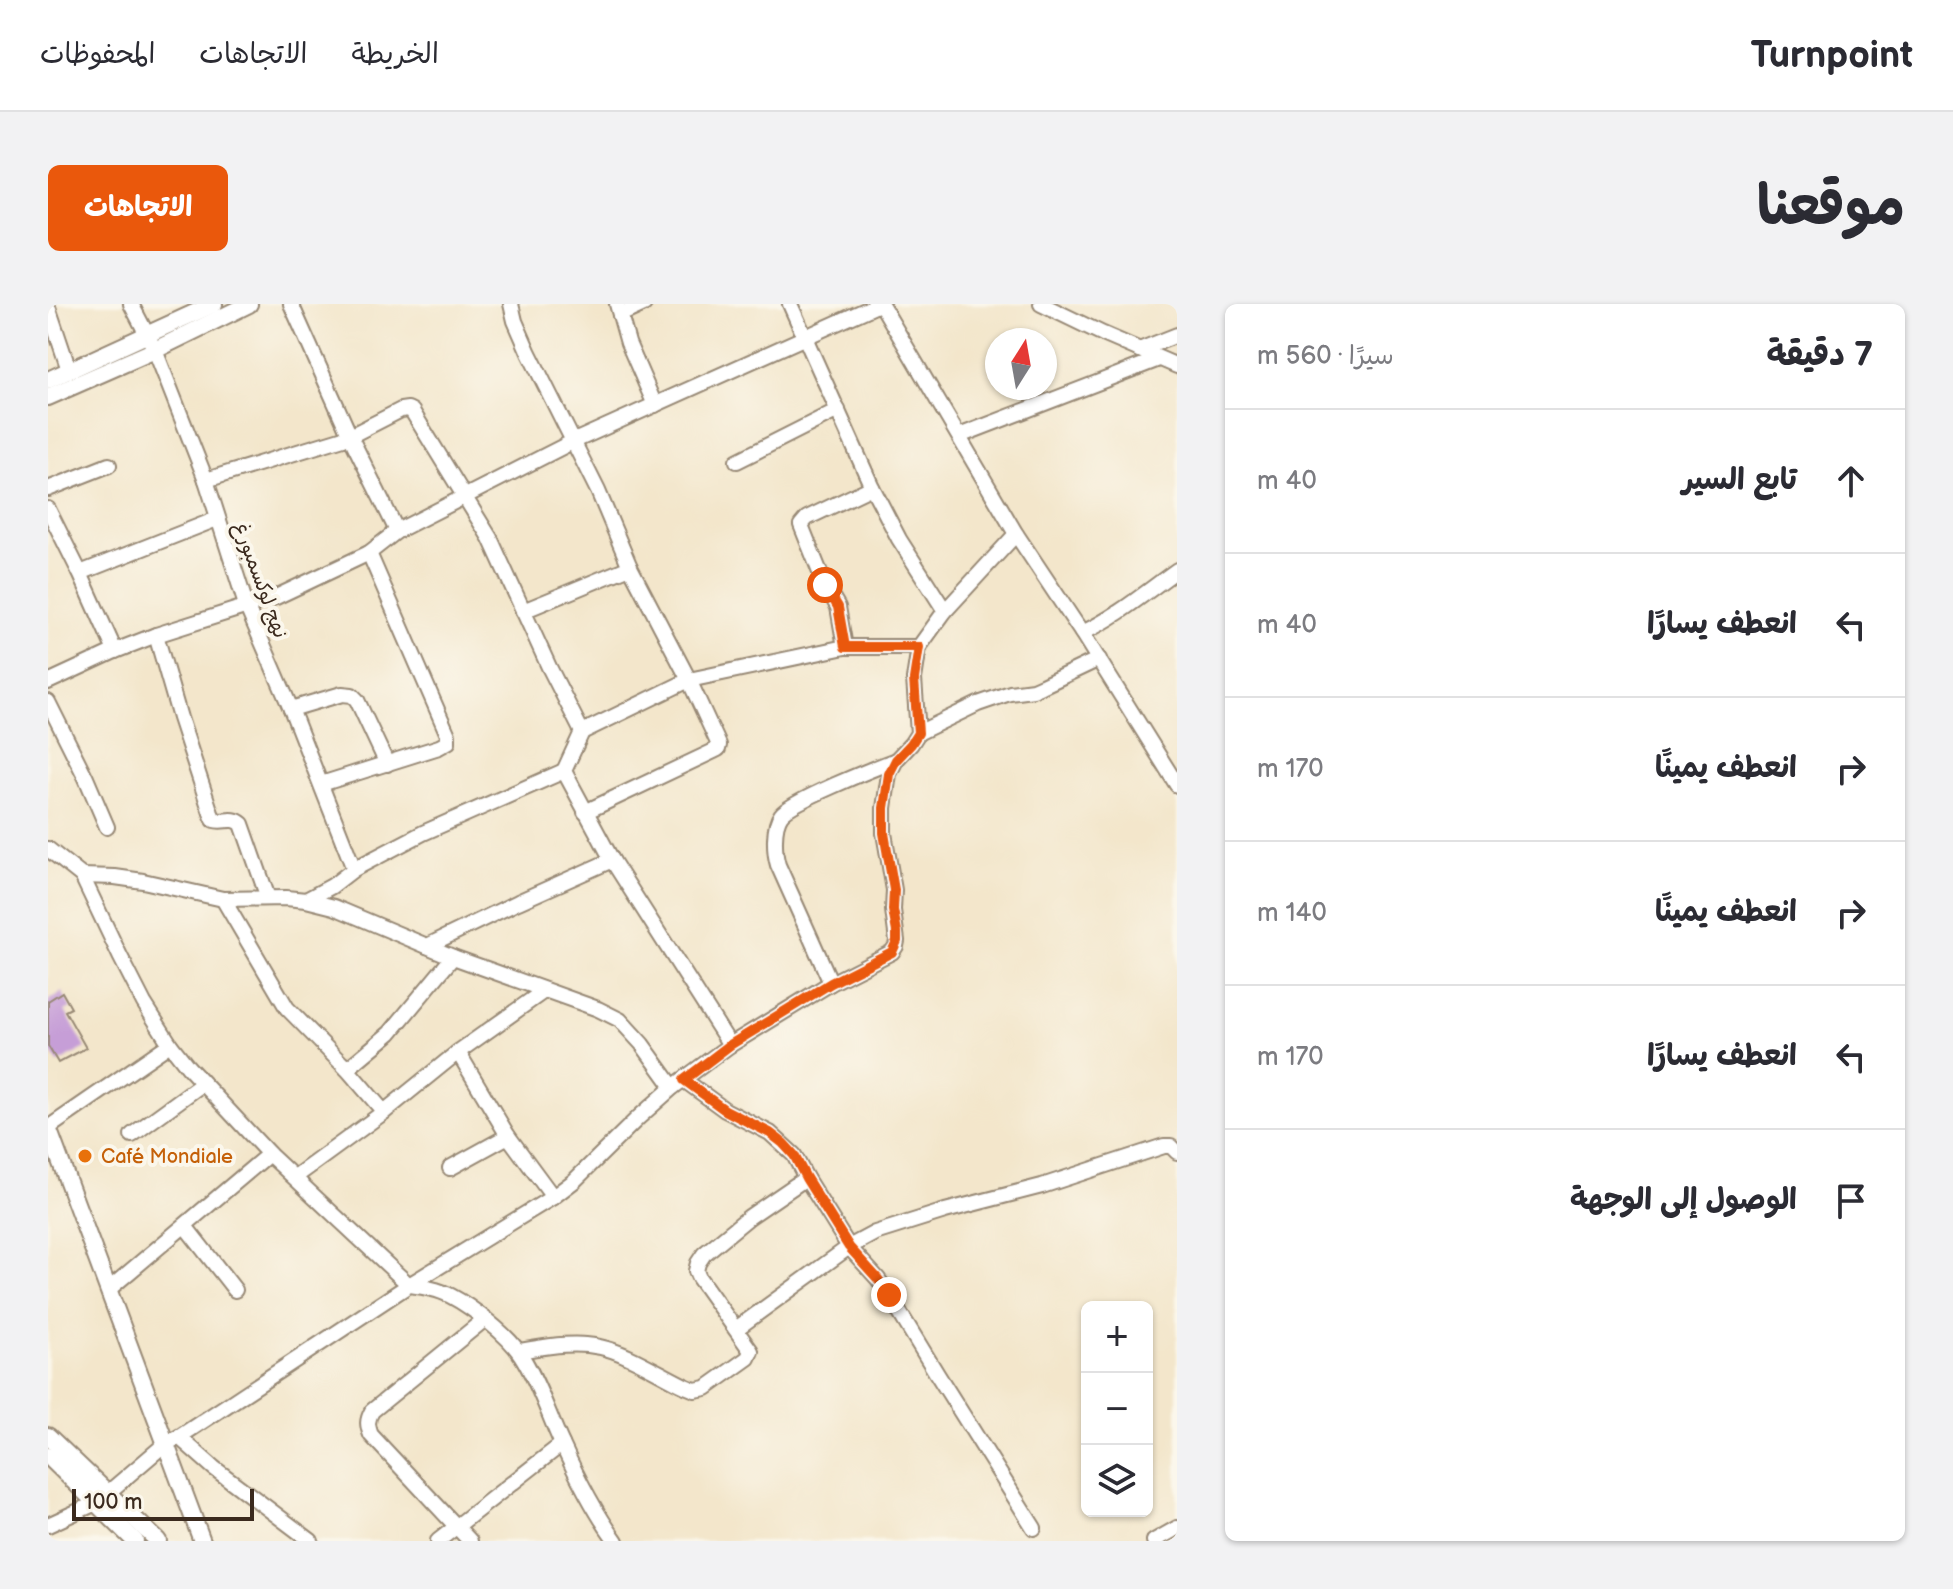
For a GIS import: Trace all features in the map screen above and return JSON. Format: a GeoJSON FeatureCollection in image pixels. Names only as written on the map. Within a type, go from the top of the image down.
{"type":"FeatureCollection","features":[{"type":"Feature","properties":{"kind":"street"},"geometry":{"type":"LineString","coordinates":[[62,304],[48,308],[69,370]]}},
{"type":"Feature","properties":{"kind":"street","name":"نهج لوكسمبورغ"},"geometry":{"type":"LineString","coordinates":[[131,304],[152,343],[206,480],[246,605],[354,869]]}},
{"type":"Feature","properties":{"kind":"street"},"geometry":{"type":"LineString","coordinates":[[48,380],[249,304]]}},
{"type":"Feature","properties":{"kind":"street"},"geometry":{"type":"LineString","coordinates":[[291,304],[397,531]]}},
{"type":"Feature","properties":{"kind":"street"},"geometry":{"type":"LineString","coordinates":[[511,304],[529,353],[613,523],[630,567],[718,740],[718,749],[585,812]]}},
{"type":"Feature","properties":{"kind":"street"},"geometry":{"type":"LineString","coordinates":[[644,304],[618,309],[628,343],[655,405]]}},
{"type":"Feature","properties":{"kind":"street"},"geometry":{"type":"LineString","coordinates":[[790,304],[872,487],[899,539],[945,611]]}},
{"type":"Feature","properties":{"kind":"street"},"geometry":{"type":"LineString","coordinates":[[48,682],[156,635],[276,597],[369,553],[397,531],[572,442],[880,304],[1016,534],[1177,785]]}},
{"type":"Feature","properties":{"kind":"street"},"geometry":{"type":"LineString","coordinates":[[1043,304],[1177,366]]}},
{"type":"Feature","properties":{"kind":"street"},"geometry":{"type":"LineString","coordinates":[[48,397],[152,343],[206,306]]}},
{"type":"Feature","properties":{"kind":"street"},"geometry":{"type":"LineString","coordinates":[[1139,350],[1177,335]]}},
{"type":"Feature","properties":{"kind":"street"},"geometry":{"type":"LineString","coordinates":[[959,436],[1159,359]]}},
{"type":"Feature","properties":{"kind":"street"},"geometry":{"type":"LineString","coordinates":[[206,480],[350,436],[401,410],[412,411],[490,538],[582,732]]}},
{"type":"Feature","properties":{"kind":"street"},"geometry":{"type":"LineString","coordinates":[[737,461],[838,410]]}},
{"type":"Feature","properties":{"kind":"street"},"geometry":{"type":"LineString","coordinates":[[48,489],[109,465]]}},
{"type":"Feature","properties":{"kind":"street"},"geometry":{"type":"LineString","coordinates":[[845,647],[838,607],[825,585],[801,525],[807,518],[872,487]]}},
{"type":"Feature","properties":{"kind":"street"},"geometry":{"type":"LineString","coordinates":[[50,519],[80,573],[115,651]]}},
{"type":"Feature","properties":{"kind":"street"},"geometry":{"type":"LineString","coordinates":[[80,573],[217,519]]}},
{"type":"Feature","properties":{"kind":"street"},"geometry":{"type":"LineString","coordinates":[[918,733],[914,679],[919,647],[945,611],[1016,534]]}},
{"type":"Feature","properties":{"kind":"street"},"geometry":{"type":"LineString","coordinates":[[321,784],[445,745],[448,739],[369,553]]}},
{"type":"Feature","properties":{"kind":"street"},"geometry":{"type":"LineString","coordinates":[[523,611],[630,567]]}},
{"type":"Feature","properties":{"kind":"street"},"geometry":{"type":"LineString","coordinates":[[1082,633],[1104,622],[1177,570]]}},
{"type":"Feature","properties":{"kind":"street"},"geometry":{"type":"LineString","coordinates":[[156,635],[211,813],[214,820],[232,819],[242,824],[268,898]]}},
{"type":"Feature","properties":{"kind":"street"},"geometry":{"type":"LineString","coordinates":[[306,900],[354,869],[423,833],[564,771],[582,732],[689,680],[845,647],[919,647]]}},
{"type":"Feature","properties":{"kind":"street"},"geometry":{"type":"LineString","coordinates":[[48,1525],[103,1498],[172,1440],[409,1285],[553,1197],[574,1181],[638,1118],[730,1045],[831,983],[892,952],[896,946],[897,932],[893,910],[894,890],[884,833],[884,808],[889,774],[896,760],[918,733],[978,704],[1010,693],[1033,690],[1099,659]]}},
{"type":"Feature","properties":{"kind":"street"},"geometry":{"type":"LineString","coordinates":[[291,709],[342,694],[352,695],[387,764]]}},
{"type":"Feature","properties":{"kind":"street"},"geometry":{"type":"LineString","coordinates":[[48,702],[107,827]]}},
{"type":"Feature","properties":{"kind":"street"},"geometry":{"type":"LineString","coordinates":[[831,983],[774,853],[778,820],[787,809],[861,773],[896,760]]}},
{"type":"Feature","properties":{"kind":"street"},"geometry":{"type":"LineString","coordinates":[[564,771],[612,860],[730,1045]]}},
{"type":"Feature","properties":{"kind":"street"},"geometry":{"type":"LineString","coordinates":[[48,849],[82,876],[144,1003],[170,1044],[202,1084],[269,1154],[409,1285],[432,1288],[450,1295],[485,1319],[519,1351],[545,1401],[562,1444],[616,1541]]}},
{"type":"Feature","properties":{"kind":"street"},"geometry":{"type":"LineString","coordinates":[[427,946],[612,860]]}},
{"type":"Feature","properties":{"kind":"street"},"geometry":{"type":"LineString","coordinates":[[82,876],[143,881],[223,899],[306,900],[334,907],[453,957],[598,1009],[620,1020],[678,1084],[770,1133],[794,1155],[849,1247],[889,1295],[1034,1528]]}},
{"type":"Feature","properties":{"kind":"street"},"geometry":{"type":"LineString","coordinates":[[223,899],[287,1008],[384,1112]]}},
{"type":"Feature","properties":{"kind":"street"},"geometry":{"type":"LineString","coordinates":[[347,1069],[390,1033],[453,957]]}},
{"type":"Feature","properties":{"kind":"street"},"geometry":{"type":"LineString","coordinates":[[295,1177],[384,1112],[458,1052],[544,991]]}},
{"type":"Feature","properties":{"kind":"street"},"geometry":{"type":"LineString","coordinates":[[170,1044],[48,1128],[108,1290],[172,1440],[202,1541]]}},
{"type":"Feature","properties":{"kind":"street"},"geometry":{"type":"LineString","coordinates":[[458,1052],[508,1136],[553,1197]]}},
{"type":"Feature","properties":{"kind":"street"},"geometry":{"type":"LineString","coordinates":[[132,1135],[202,1084]]}},
{"type":"Feature","properties":{"kind":"street"},"geometry":{"type":"LineString","coordinates":[[450,1168],[508,1136]]}},
{"type":"Feature","properties":{"kind":"street"},"geometry":{"type":"LineString","coordinates":[[736,1329],[849,1247],[875,1233],[1042,1186],[1164,1146],[1171,1146],[1177,1152]]}},
{"type":"Feature","properties":{"kind":"street"},"geometry":{"type":"LineString","coordinates":[[108,1290],[269,1154]]}},
{"type":"Feature","properties":{"kind":"street"},"geometry":{"type":"LineString","coordinates":[[519,1351],[570,1344],[598,1346],[685,1386],[700,1390],[706,1388],[750,1355],[751,1351],[699,1278],[696,1271],[698,1263],[704,1254],[749,1217],[806,1178]]}},
{"type":"Feature","properties":{"kind":"street"},"geometry":{"type":"LineString","coordinates":[[185,1226],[235,1290]]}},
{"type":"Feature","properties":{"kind":"street"},"geometry":{"type":"LineString","coordinates":[[470,1541],[371,1435],[367,1421],[372,1411],[485,1319]]}},
{"type":"Feature","properties":{"kind":"street"},"geometry":{"type":"LineString","coordinates":[[48,1436],[78,1474],[103,1498],[158,1541]]}},
{"type":"Feature","properties":{"kind":"street"},"geometry":{"type":"LineString","coordinates":[[172,1440],[311,1541]]}},
{"type":"Feature","properties":{"kind":"street"},"geometry":{"type":"LineString","coordinates":[[438,1541],[562,1444]]}},
{"type":"Feature","properties":{"kind":"street"},"geometry":{"type":"LineString","coordinates":[[48,1456],[78,1474]]}},
{"type":"Feature","properties":{"kind":"street"},"geometry":{"type":"LineString","coordinates":[[103,1498],[135,1541]]}},
{"type":"Feature","properties":{"kind":"street"},"geometry":{"type":"LineString","coordinates":[[1154,1541],[1177,1528]]}},
{"type":"Feature","properties":{"kind":"building"},"geometry":{"type":"Polygon","coordinates":[[[62,992],[71,1008],[65,1011],[86,1048],[58,1063],[48,1046],[48,1001],[62,992]]]}},
{"type":"Feature","properties":{"kind":"place","name":"Café Mondiale"},"geometry":{"type":"Point","coordinates":[85,1156]}},
{"type":"Feature","properties":{"kind":"route"},"geometry":{"type":"LineString","coordinates":[[825,585],[838,607],[845,647],[919,647],[914,679],[918,733],[889,774],[884,808],[884,833],[894,890],[896,946],[892,952],[831,983],[730,1045],[684,1080],[725,1110],[783,1143],[794,1155],[849,1247],[889,1295]]}}]}
